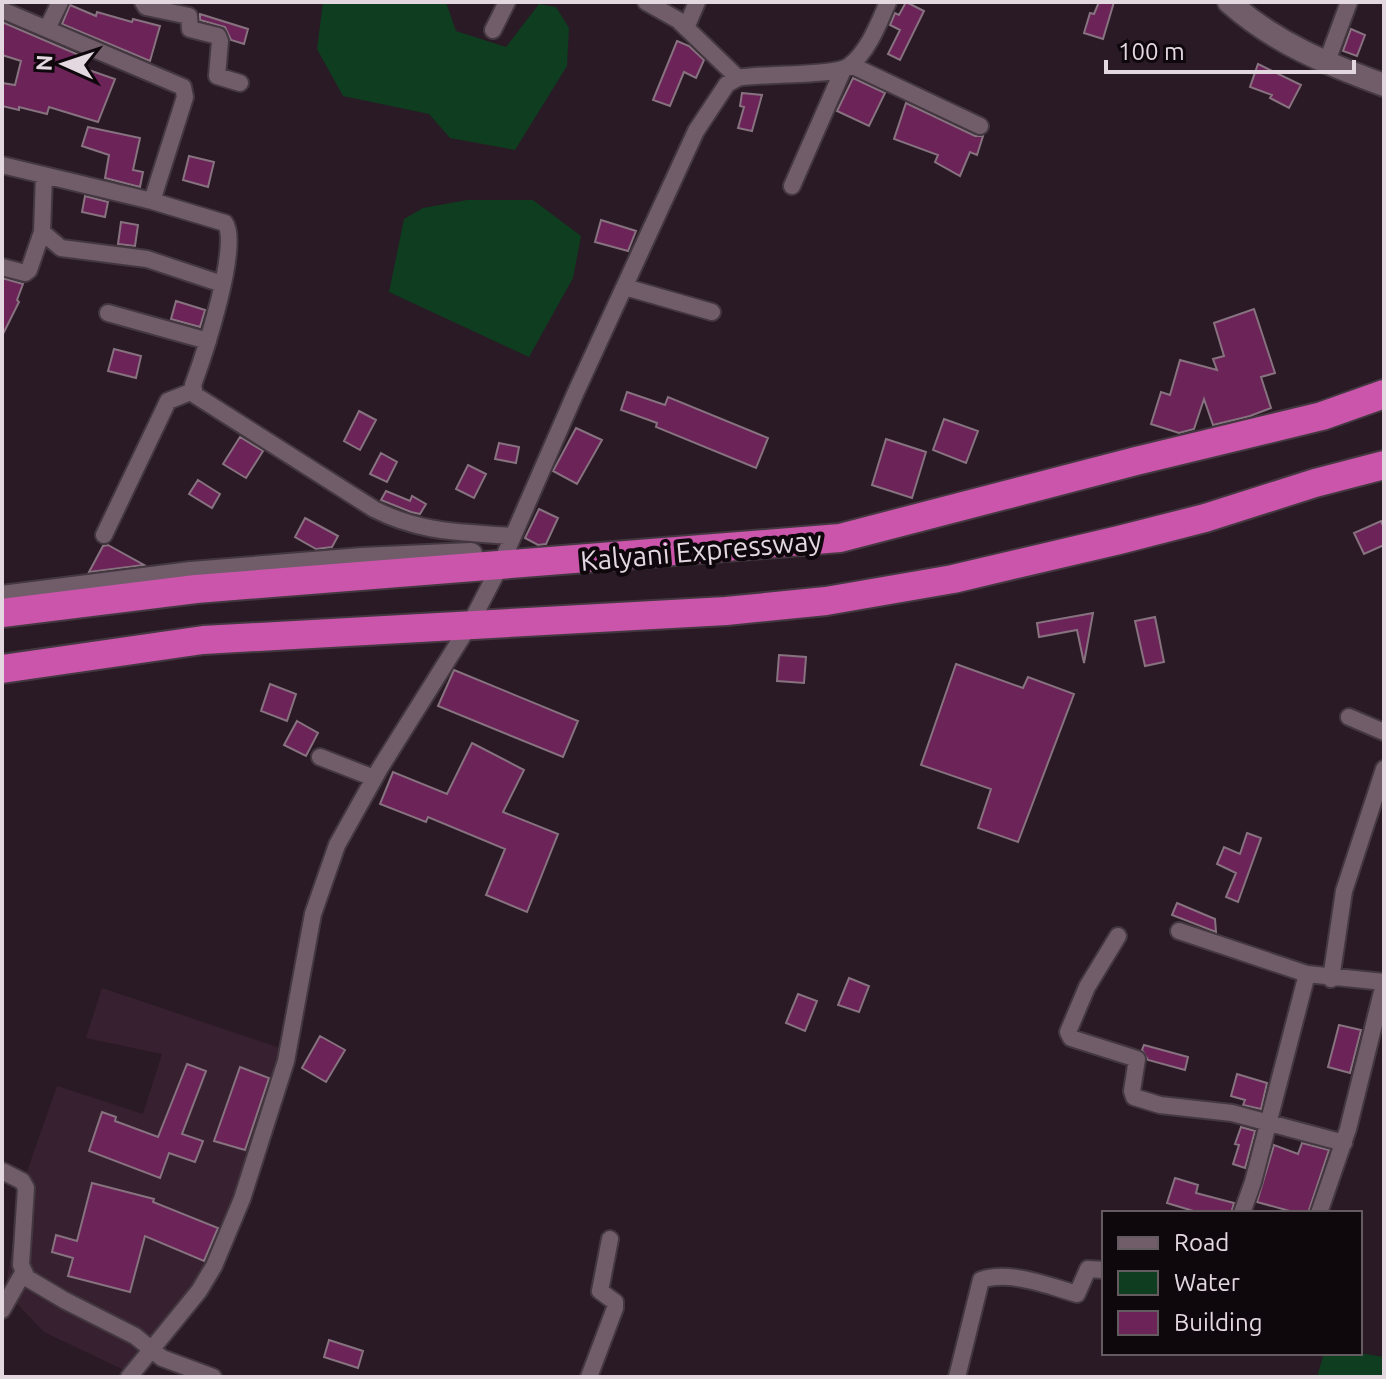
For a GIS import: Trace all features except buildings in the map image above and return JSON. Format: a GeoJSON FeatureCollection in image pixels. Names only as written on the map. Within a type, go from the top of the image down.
{"type":"FeatureCollection","features":[{"type":"Feature","properties":{"kind":"highway","name":"Kalyani Expressway"},"geometry":{"type":"LineString","coordinates":[[2,613],[505,552],[804,543],[840,538],[1322,416],[1384,394]]}},
{"type":"Feature","properties":{"kind":"highway","name":"Kalyani Expressway"},"geometry":{"type":"LineString","coordinates":[[2,669],[203,640],[726,611],[826,601],[953,579],[1205,518],[1384,465]]}},
{"type":"Feature","properties":{"kind":"street"},"geometry":{"type":"LineString","coordinates":[[47,29],[60,2]]}},
{"type":"Feature","properties":{"kind":"street"},"geometry":{"type":"LineString","coordinates":[[143,2],[146,7],[189,16],[190,29],[218,36],[217,76],[240,83]]}},
{"type":"Feature","properties":{"kind":"street"},"geometry":{"type":"LineString","coordinates":[[493,30],[507,2]]}},
{"type":"Feature","properties":{"kind":"street"},"geometry":{"type":"LineString","coordinates":[[646,2],[686,28],[738,78]]}},
{"type":"Feature","properties":{"kind":"street"},"geometry":{"type":"LineString","coordinates":[[686,28],[697,2]]}},
{"type":"Feature","properties":{"kind":"street"},"geometry":{"type":"LineString","coordinates":[[792,186],[847,67],[865,47],[888,2]]}},
{"type":"Feature","properties":{"kind":"street"},"geometry":{"type":"LineString","coordinates":[[1229,2],[1273,36],[1326,64],[1384,85]]}},
{"type":"Feature","properties":{"kind":"street"},"geometry":{"type":"LineString","coordinates":[[1326,64],[1349,2]]}},
{"type":"Feature","properties":{"kind":"street"},"geometry":{"type":"LineString","coordinates":[[2,10],[184,88],[185,97],[152,201]]}},
{"type":"Feature","properties":{"kind":"street"},"geometry":{"type":"LineString","coordinates":[[129,1377],[199,1291],[214,1266],[242,1199],[286,1061],[313,914],[337,845],[374,778],[469,626],[696,131],[727,84],[738,78],[847,67],[980,126]]}},
{"type":"Feature","properties":{"kind":"street"},"geometry":{"type":"LineString","coordinates":[[3,167],[152,201],[227,225],[229,233],[222,284],[193,391]]}},
{"type":"Feature","properties":{"kind":"street"},"geometry":{"type":"LineString","coordinates":[[2,267],[27,272],[42,232],[44,175]]}},
{"type":"Feature","properties":{"kind":"street"},"geometry":{"type":"LineString","coordinates":[[42,232],[61,248],[147,259],[222,284]]}},
{"type":"Feature","properties":{"kind":"street"},"geometry":{"type":"LineString","coordinates":[[625,287],[712,312]]}},
{"type":"Feature","properties":{"kind":"street"},"geometry":{"type":"LineString","coordinates":[[108,313],[208,341]]}},
{"type":"Feature","properties":{"kind":"street"},"geometry":{"type":"LineString","coordinates":[[193,391],[401,523],[505,552]]}},
{"type":"Feature","properties":{"kind":"street"},"geometry":{"type":"LineString","coordinates":[[104,535],[168,401],[193,391]]}},
{"type":"Feature","properties":{"kind":"street"},"geometry":{"type":"LineString","coordinates":[[2,597],[191,573],[362,559],[505,552]]}},
{"type":"Feature","properties":{"kind":"street"},"geometry":{"type":"LineString","coordinates":[[1349,717],[1384,732]]}},
{"type":"Feature","properties":{"kind":"street"},"geometry":{"type":"LineString","coordinates":[[320,757],[374,778]]}},
{"type":"Feature","properties":{"kind":"street"},"geometry":{"type":"LineString","coordinates":[[1331,979],[1344,891],[1384,769]]}},
{"type":"Feature","properties":{"kind":"street"},"geometry":{"type":"LineString","coordinates":[[1179,931],[1307,974],[1384,983],[1344,1143],[1320,1211]]}},
{"type":"Feature","properties":{"kind":"street"},"geometry":{"type":"LineString","coordinates":[[1118,936],[1087,987],[1069,1028],[1069,1036],[1137,1059],[1132,1091],[1134,1097],[1155,1104],[1232,1113],[1344,1143]]}},
{"type":"Feature","properties":{"kind":"street"},"geometry":{"type":"LineString","coordinates":[[1243,1211],[1307,974]]}},
{"type":"Feature","properties":{"kind":"street"},"geometry":{"type":"LineString","coordinates":[[2,1171],[22,1181],[26,1188],[21,1265],[27,1278],[135,1336],[162,1358],[213,1377]]}},
{"type":"Feature","properties":{"kind":"street"},"geometry":{"type":"LineString","coordinates":[[589,1377],[615,1308],[615,1302],[600,1291],[610,1239]]}},
{"type":"Feature","properties":{"kind":"street"},"geometry":{"type":"LineString","coordinates":[[957,1377],[981,1280],[1025,1281],[1077,1294],[1088,1269],[1102,1270]]}},
{"type":"Feature","properties":{"kind":"street"},"geometry":{"type":"LineString","coordinates":[[2,1310],[23,1273]]}},
{"type":"Feature","properties":{"kind":"shaded area"},"geometry":{"type":"Polygon","coordinates":[[[102,988],[286,1050],[241,1186],[203,1281],[139,1358],[124,1370],[44,1332],[5,1291],[23,1183],[57,1086],[143,1114],[162,1054],[86,1038],[102,988]]]}},
{"type":"Feature","properties":{"kind":"water"},"geometry":{"type":"Polygon","coordinates":[[[323,2],[446,2],[456,31],[506,47],[539,4],[556,7],[569,28],[567,66],[515,150],[450,138],[429,114],[343,96],[317,49],[323,2]]]}},
{"type":"Feature","properties":{"kind":"water"},"geometry":{"type":"Polygon","coordinates":[[[467,200],[533,200],[581,236],[573,278],[529,357],[389,292],[404,219],[423,208],[467,200]]]}},
{"type":"Feature","properties":{"kind":"water"},"geometry":{"type":"Polygon","coordinates":[[[1362,1353],[1384,1357],[1384,1377],[1317,1377],[1323,1355],[1362,1353]]]}}]}
